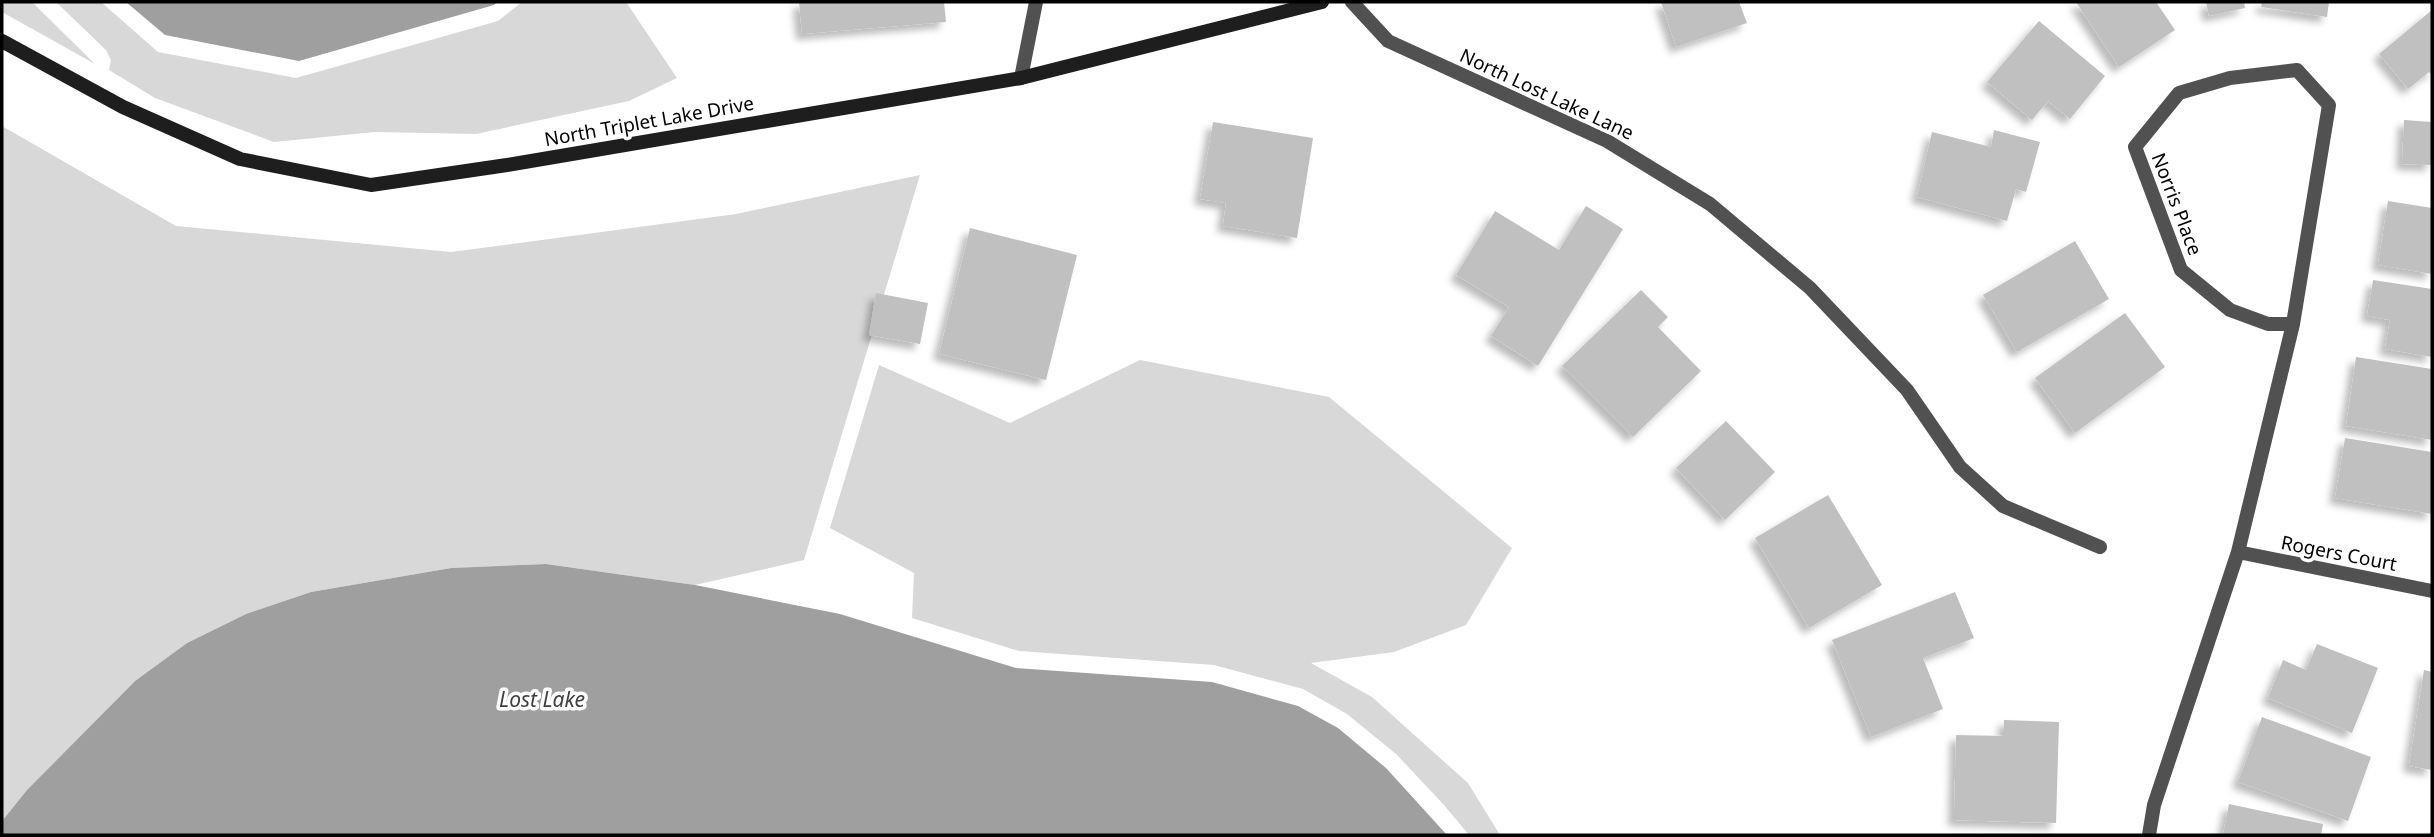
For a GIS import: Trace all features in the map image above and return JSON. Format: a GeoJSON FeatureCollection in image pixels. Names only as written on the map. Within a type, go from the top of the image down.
{"type":"FeatureCollection","features":[{"type":"Feature","properties":{"kind":"street"},"geometry":{"type":"LineString","coordinates":[[1021,78],[1036,2]]}},
{"type":"Feature","properties":{"kind":"street","name":"North Triplet Lake Drive"},"geometry":{"type":"LineString","coordinates":[[2,41],[123,107],[240,159],[372,185],[507,165],[1021,78],[1322,2]]}},
{"type":"Feature","properties":{"kind":"street","name":"North Lost Lake Lane"},"geometry":{"type":"LineString","coordinates":[[1352,2],[1388,41],[1607,141],[1710,204],[1810,288],[1907,390],[1960,467],[2003,506],[2100,547]]}},
{"type":"Feature","properties":{"kind":"street","name":"Norris Place"},"geometry":{"type":"LineString","coordinates":[[2149,835],[2154,805],[2238,552],[2293,324],[2329,105],[2297,70],[2230,79],[2179,93],[2135,147],[2181,270],[2230,310],[2268,324],[2293,324]]}},
{"type":"Feature","properties":{"kind":"street","name":"Rogers Court"},"geometry":{"type":"LineString","coordinates":[[2238,552],[2432,591]]}},
{"type":"Feature","properties":{"kind":"shaded area"},"geometry":{"type":"Polygon","coordinates":[[[2,2],[32,2],[95,64],[2,12],[2,2]]]}},
{"type":"Feature","properties":{"kind":"shaded area"},"geometry":{"type":"Polygon","coordinates":[[[56,2],[101,2],[158,52],[296,78],[498,21],[522,2],[626,2],[677,78],[629,101],[476,134],[375,132],[274,142],[155,98],[109,70],[111,60],[106,50],[56,2]]]}},
{"type":"Feature","properties":{"kind":"shaded area"},"geometry":{"type":"Polygon","coordinates":[[[2,126],[176,226],[451,252],[736,214],[920,175],[804,560],[695,585],[546,564],[451,568],[311,592],[246,614],[187,643],[135,681],[27,790],[2,821],[2,126]]]}},
{"type":"Feature","properties":{"kind":"shaded area"},"geometry":{"type":"Polygon","coordinates":[[[1140,360],[1329,397],[1512,548],[1466,625],[1394,652],[1311,663],[1372,697],[1468,783],[1500,835],[1469,835],[1396,754],[1347,714],[1303,689],[1214,665],[1019,651],[912,618],[914,573],[830,528],[879,365],[1010,423],[1140,360]]]}},
{"type":"Feature","properties":{"kind":"water"},"geometry":{"type":"Polygon","coordinates":[[[126,2],[497,2],[299,61],[165,35],[126,2]]]}},
{"type":"Feature","properties":{"kind":"water","name":"Lost Lake"},"geometry":{"type":"Polygon","coordinates":[[[546,564],[695,585],[840,614],[1016,668],[1212,682],[1298,706],[1338,728],[1386,768],[1447,835],[2,835],[2,821],[27,790],[135,681],[187,643],[246,614],[311,592],[451,568],[546,564]]]}},
{"type":"Feature","properties":{"kind":"building"},"geometry":{"type":"Polygon","coordinates":[[[799,2],[944,2],[946,22],[802,34],[799,2]]]}},
{"type":"Feature","properties":{"kind":"building"},"geometry":{"type":"Polygon","coordinates":[[[1661,2],[1739,2],[1747,23],[1676,47],[1661,2]]]}},
{"type":"Feature","properties":{"kind":"building"},"geometry":{"type":"Polygon","coordinates":[[[2076,2],[2156,2],[2175,30],[2119,67],[2076,2]]]}},
{"type":"Feature","properties":{"kind":"building"},"geometry":{"type":"Polygon","coordinates":[[[2206,2],[2244,2],[2245,8],[2209,16],[2206,2]]]}},
{"type":"Feature","properties":{"kind":"building"},"geometry":{"type":"Polygon","coordinates":[[[2262,2],[2329,2],[2327,17],[2261,7],[2262,2]]]}},
{"type":"Feature","properties":{"kind":"building"},"geometry":{"type":"Polygon","coordinates":[[[2432,10],[2432,76],[2429,72],[2408,89],[2379,54],[2432,10]]]}},
{"type":"Feature","properties":{"kind":"building"},"geometry":{"type":"Polygon","coordinates":[[[2039,21],[2105,76],[2070,119],[2048,101],[2032,120],[1987,82],[2039,21]]]}},
{"type":"Feature","properties":{"kind":"building"},"geometry":{"type":"Polygon","coordinates":[[[2404,120],[2432,122],[2432,165],[2402,164],[2404,120]]]}},
{"type":"Feature","properties":{"kind":"building"},"geometry":{"type":"Polygon","coordinates":[[[1213,122],[1313,138],[1297,238],[1223,226],[1226,203],[1200,199],[1213,122]]]}},
{"type":"Feature","properties":{"kind":"building"},"geometry":{"type":"Polygon","coordinates":[[[1994,130],[2040,142],[2026,192],[2016,189],[2007,221],[1917,197],[1932,132],[1991,147],[1994,130]]]}},
{"type":"Feature","properties":{"kind":"building"},"geometry":{"type":"Polygon","coordinates":[[[2388,201],[2432,208],[2432,274],[2378,265],[2388,201]]]}},
{"type":"Feature","properties":{"kind":"building"},"geometry":{"type":"Polygon","coordinates":[[[1586,206],[1623,229],[1538,366],[1491,336],[1509,307],[1456,275],[1495,211],[1559,250],[1586,206]]]}},
{"type":"Feature","properties":{"kind":"building"},"geometry":{"type":"Polygon","coordinates":[[[970,228],[1077,255],[1046,380],[939,354],[970,228]]]}},
{"type":"Feature","properties":{"kind":"building"},"geometry":{"type":"Polygon","coordinates":[[[2075,241],[2109,299],[2017,352],[1983,295],[2075,241]]]}},
{"type":"Feature","properties":{"kind":"building"},"geometry":{"type":"Polygon","coordinates":[[[2373,280],[2432,289],[2432,357],[2385,349],[2390,320],[2367,316],[2373,280]]]}},
{"type":"Feature","properties":{"kind":"building"},"geometry":{"type":"Polygon","coordinates":[[[1641,290],[1668,317],[1658,327],[1701,371],[1633,437],[1562,366],[1641,290]]]}},
{"type":"Feature","properties":{"kind":"building"},"geometry":{"type":"Polygon","coordinates":[[[876,293],[928,303],[920,344],[869,335],[876,293]]]}},
{"type":"Feature","properties":{"kind":"building"},"geometry":{"type":"Polygon","coordinates":[[[2125,313],[2165,367],[2075,433],[2035,378],[2125,313]]]}},
{"type":"Feature","properties":{"kind":"building"},"geometry":{"type":"Polygon","coordinates":[[[2356,357],[2432,369],[2432,440],[2346,426],[2356,357]]]}},
{"type":"Feature","properties":{"kind":"building"},"geometry":{"type":"Polygon","coordinates":[[[1726,421],[1775,472],[1725,520],[1676,468],[1726,421]]]}},
{"type":"Feature","properties":{"kind":"building"},"geometry":{"type":"Polygon","coordinates":[[[2345,438],[2432,452],[2432,514],[2335,498],[2345,438]]]}},
{"type":"Feature","properties":{"kind":"building"},"geometry":{"type":"Polygon","coordinates":[[[1828,495],[1882,585],[1809,628],[1755,538],[1828,495]]]}},
{"type":"Feature","properties":{"kind":"building"},"geometry":{"type":"Polygon","coordinates":[[[1955,592],[1974,638],[1923,658],[1943,709],[1871,737],[1832,640],[1955,592]]]}},
{"type":"Feature","properties":{"kind":"building"},"geometry":{"type":"Polygon","coordinates":[[[2317,644],[2378,668],[2352,733],[2268,698],[2283,660],[2306,670],[2317,644]]]}},
{"type":"Feature","properties":{"kind":"building"},"geometry":{"type":"Polygon","coordinates":[[[2424,670],[2432,672],[2432,770],[2409,766],[2424,670]]]}},
{"type":"Feature","properties":{"kind":"building"},"geometry":{"type":"Polygon","coordinates":[[[2262,717],[2371,757],[2348,821],[2238,782],[2262,717]]]}},
{"type":"Feature","properties":{"kind":"building"},"geometry":{"type":"Polygon","coordinates":[[[2004,720],[2059,722],[2056,823],[1954,820],[1956,735],[2004,736],[2004,720]]]}},
{"type":"Feature","properties":{"kind":"building"},"geometry":{"type":"Polygon","coordinates":[[[2229,804],[2323,824],[2321,835],[2223,835],[2229,804]]]}}]}
